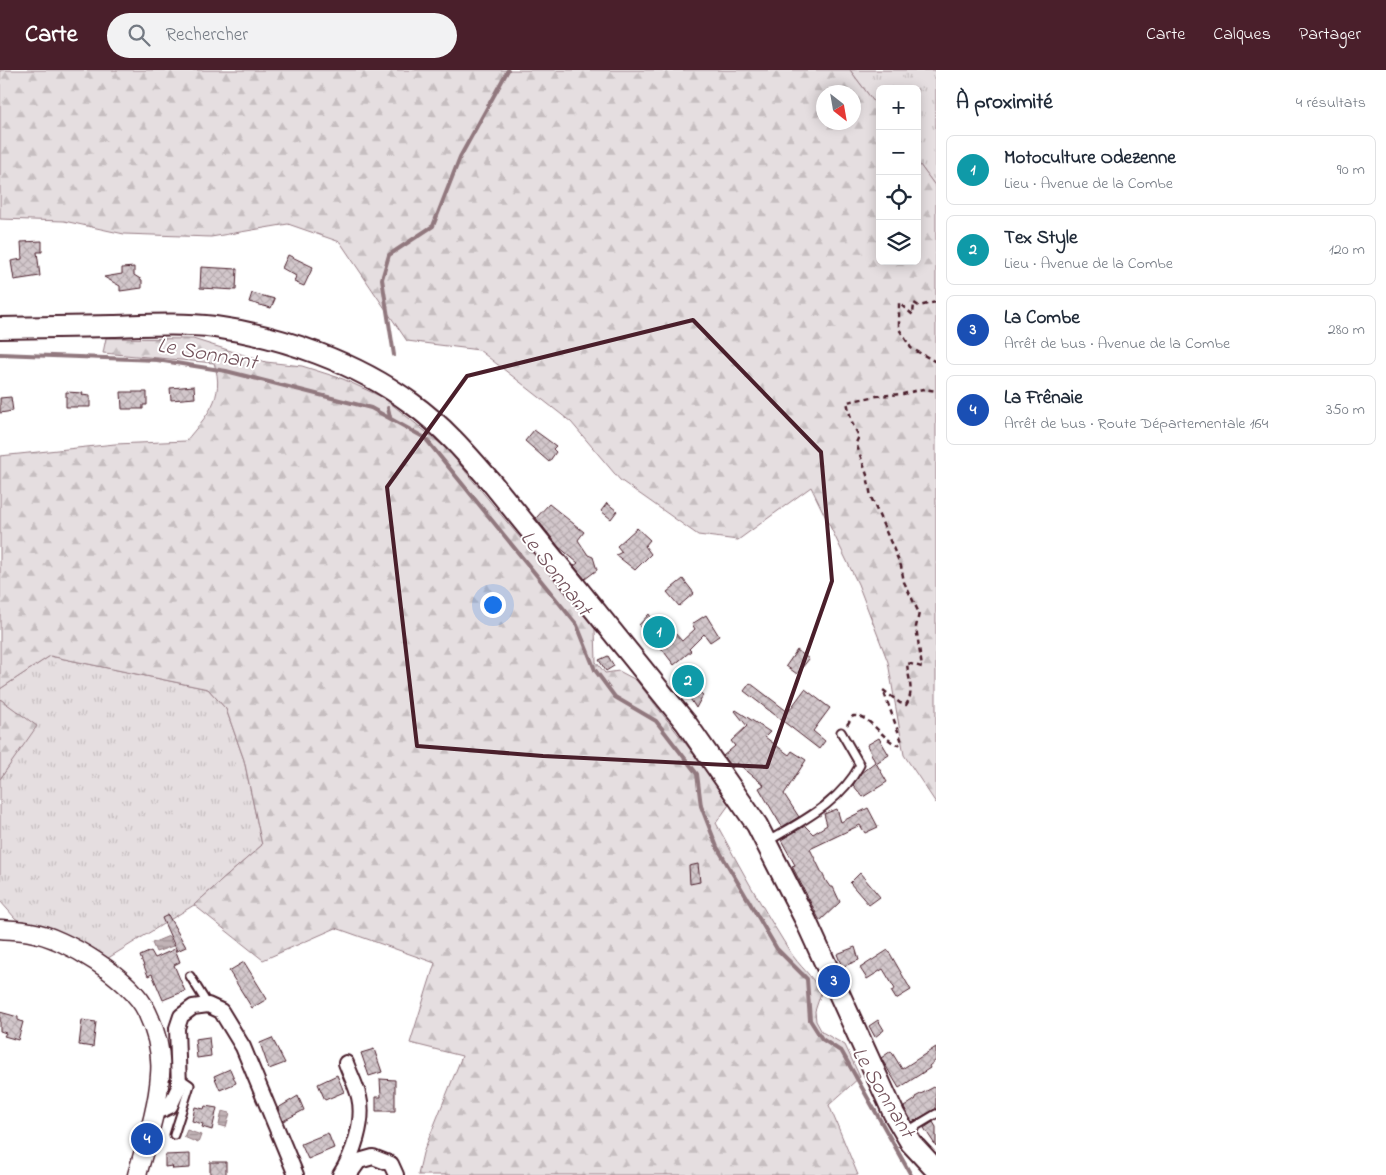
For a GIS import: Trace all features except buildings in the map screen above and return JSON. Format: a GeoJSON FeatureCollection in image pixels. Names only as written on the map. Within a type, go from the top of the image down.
{"type":"FeatureCollection","features":[{"type":"Feature","properties":{"kind":"main road"},"geometry":{"type":"LineString","coordinates":[[0,328],[164,325],[215,327],[257,335],[318,355],[373,380],[411,403],[466,452],[686,723],[732,786],[766,843],[806,921],[888,1102],[904,1133],[936,1170]]}},
{"type":"Feature","properties":{"kind":"street"},"geometry":{"type":"LineString","coordinates":[[0,929],[31,932],[60,941],[91,958],[110,972],[147,1010],[159,1046],[160,1074],[137,1175]]}},
{"type":"Feature","properties":{"kind":"street"},"geometry":{"type":"LineString","coordinates":[[152,1114],[170,1106],[179,1087],[177,1028],[181,1016],[193,1007],[208,1005],[221,1011],[243,1047],[296,1175]]}},
{"type":"Feature","properties":{"kind":"street"},"geometry":{"type":"LineString","coordinates":[[340,1175],[349,1161],[358,1134],[359,1098],[346,1063]]}},
{"type":"Feature","properties":{"kind":"street"},"geometry":{"type":"LineString","coordinates":[[349,1175],[360,1161],[373,1156],[391,1164],[396,1175]]}},
{"type":"Feature","properties":{"kind":"lane"},"geometry":{"type":"LineString","coordinates":[[766,843],[804,820],[846,788],[860,765],[841,732]]}},
{"type":"Feature","properties":{"kind":"lane"},"geometry":{"type":"LineString","coordinates":[[190,976],[208,1005]]}},
{"type":"Feature","properties":{"kind":"lane"},"geometry":{"type":"LineString","coordinates":[[174,1135],[190,1085],[180,1078]]}},
{"type":"Feature","properties":{"kind":"lane"},"geometry":{"type":"LineString","coordinates":[[904,1133],[936,1114]]}},
{"type":"Feature","properties":{"kind":"path"},"geometry":{"type":"LineString","coordinates":[[936,302],[919,306],[914,303],[913,316],[899,303],[899,330],[911,348],[936,362]]}},
{"type":"Feature","properties":{"kind":"path"},"geometry":{"type":"LineString","coordinates":[[841,732],[853,716],[858,716],[871,723],[891,742],[898,745],[902,742],[883,690],[900,703],[906,704],[910,699],[912,687],[907,663],[922,667],[916,627],[919,613],[904,582],[901,566],[895,556],[880,512],[871,497],[867,475],[856,443],[859,436],[852,423],[847,402],[877,396],[904,394],[923,389],[936,391]]}},
{"type":"Feature","properties":{"kind":"highlighted area"},"geometry":{"type":"Polygon","coordinates":[[[693,320],[821,452],[832,581],[767,767],[543,756],[417,746],[387,487],[467,376],[693,320]]]}},
{"type":"Feature","properties":{"kind":"green space"},"geometry":{"type":"Polygon","coordinates":[[[0,70],[850,70],[876,105],[876,265],[921,265],[921,166],[936,187],[936,803],[904,755],[888,662],[858,584],[811,487],[738,540],[698,535],[620,480],[571,422],[479,350],[407,341],[340,242],[288,224],[211,237],[124,234],[64,221],[0,219],[0,70]]]}},
{"type":"Feature","properties":{"kind":"green space"},"geometry":{"type":"Polygon","coordinates":[[[850,70],[936,70],[936,187],[921,166],[921,85],[876,85],[876,105],[850,70]]]}},
{"type":"Feature","properties":{"kind":"green space"},"geometry":{"type":"Polygon","coordinates":[[[106,338],[193,339],[266,362],[302,366],[343,379],[384,398],[447,449],[595,629],[596,662],[605,673],[619,671],[636,680],[731,802],[716,823],[779,935],[821,993],[815,1011],[816,1021],[822,1032],[845,1045],[860,1077],[829,1105],[858,1175],[418,1175],[423,1153],[462,1056],[410,1043],[435,963],[336,928],[263,960],[194,905],[262,845],[244,760],[226,709],[208,689],[50,656],[0,689],[0,456],[115,444],[186,441],[207,415],[216,396],[218,386],[214,363],[103,353],[106,338]]]}},
{"type":"Feature","properties":{"kind":"green space"},"geometry":{"type":"Polygon","coordinates":[[[50,656],[208,689],[226,709],[244,760],[262,845],[194,905],[105,960],[77,960],[15,918],[0,901],[0,779],[36,726],[0,699],[0,689],[50,656]]]}},
{"type":"Feature","properties":{"kind":"green space"},"geometry":{"type":"Polygon","coordinates":[[[0,699],[37,726],[0,779],[0,699]]]}},
{"type":"Feature","properties":{"kind":"shaded area"},"geometry":{"type":"Polygon","coordinates":[[[169,936],[173,946],[156,952],[152,943],[169,936]]]}},
{"type":"Feature","properties":{"kind":"shaded area"},"geometry":{"type":"Polygon","coordinates":[[[222,1111],[230,1113],[226,1127],[219,1125],[222,1111]]]}},
{"type":"Feature","properties":{"kind":"shaded area"},"geometry":{"type":"Polygon","coordinates":[[[187,1130],[201,1135],[198,1143],[184,1137],[187,1130]]]}},
{"type":"Feature","properties":{"kind":"waterway"},"geometry":{"type":"LineString","coordinates":[[394,355],[382,279],[389,255],[433,226],[460,157],[508,70]]}},
{"type":"Feature","properties":{"kind":"waterway","name":"Le Sonnant"},"geometry":{"type":"LineString","coordinates":[[0,354],[157,360],[226,371],[371,408],[425,438],[577,625],[595,670],[615,697],[656,721],[697,774],[701,806],[717,847],[777,949],[807,979],[810,1020],[822,1039],[842,1052],[911,1175]]}},
{"type":"Feature","properties":{"kind":"waterway"},"geometry":{"type":"LineString","coordinates":[[388,408],[390,417]]}},
{"type":"Feature","properties":{"kind":"place","name":"Motoculture Odezenne"},"geometry":{"type":"Point","coordinates":[659,632]}},
{"type":"Feature","properties":{"kind":"place","name":"Tex Style"},"geometry":{"type":"Point","coordinates":[688,681]}},
{"type":"Feature","properties":{"kind":"place","name":"La Combe"},"geometry":{"type":"Point","coordinates":[834,981]}},
{"type":"Feature","properties":{"kind":"place","name":"La Frênaie"},"geometry":{"type":"Point","coordinates":[147,1139]}}]}
